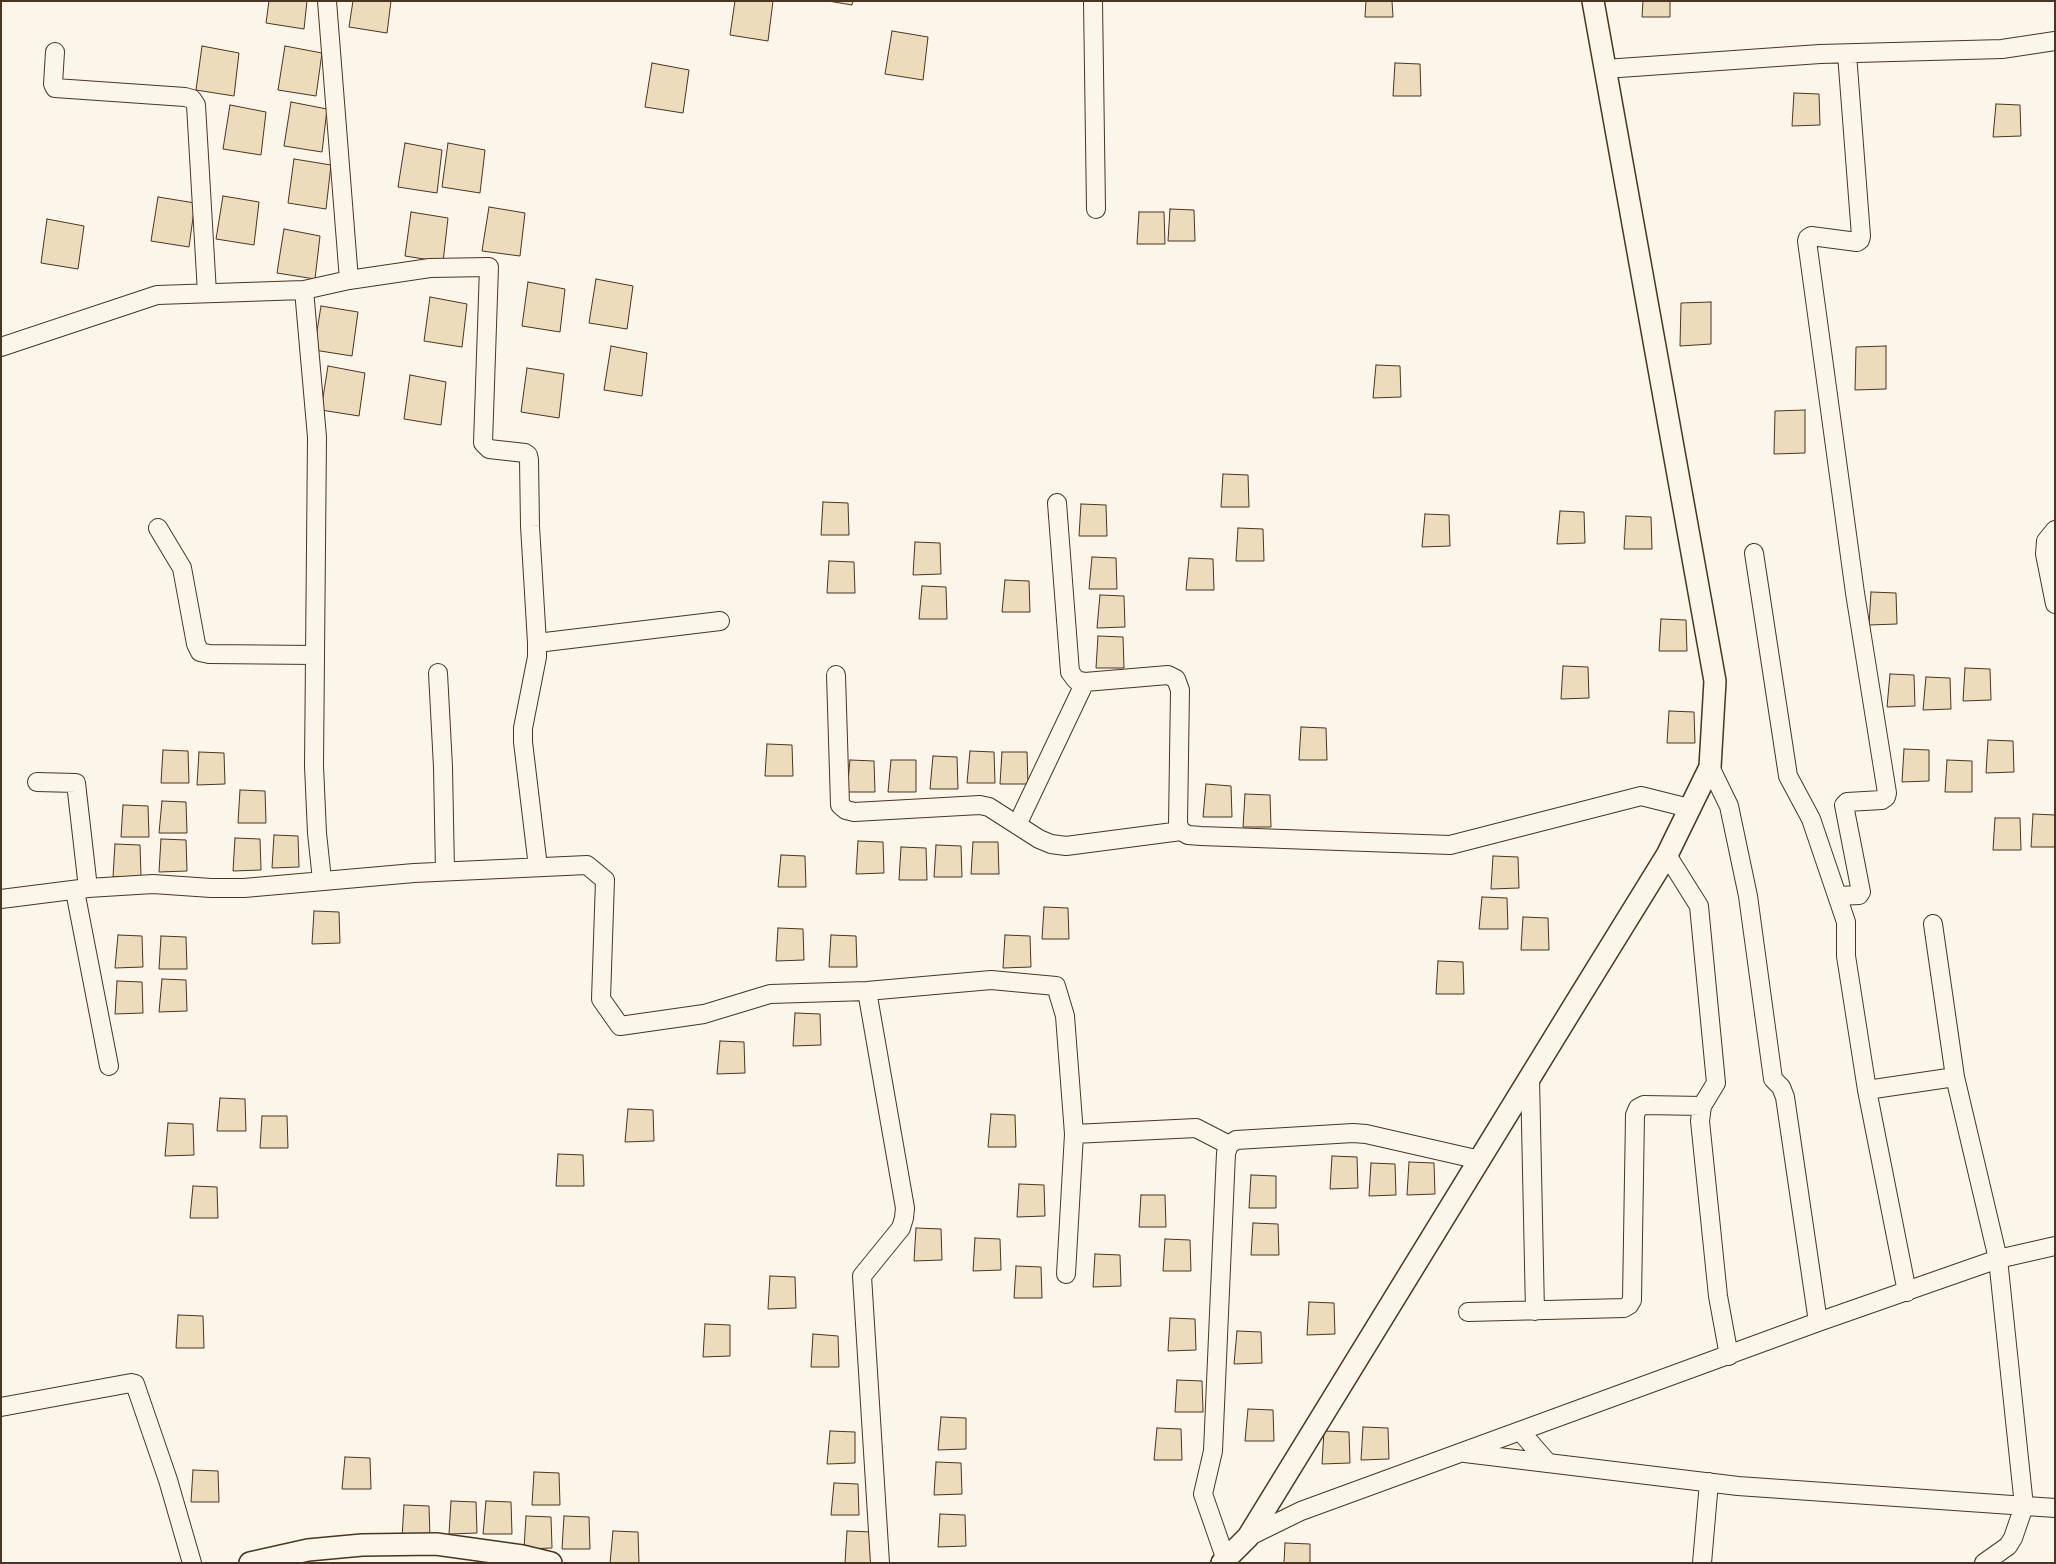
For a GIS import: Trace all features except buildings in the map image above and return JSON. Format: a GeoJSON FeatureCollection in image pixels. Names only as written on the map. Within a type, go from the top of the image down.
{"type":"FeatureCollection","features":[{"type":"Feature","properties":{"kind":"street"},"geometry":{"type":"LineString","coordinates":[[327,1],[349,280]]}},
{"type":"Feature","properties":{"kind":"street"},"geometry":{"type":"LineString","coordinates":[[1093,1],[1096,210]]}},
{"type":"Feature","properties":{"kind":"street"},"geometry":{"type":"LineString","coordinates":[[1480,1160],[1366,1134],[1353,1133],[1236,1140],[1229,1145],[1226,1153],[1213,1451],[1203,1494],[1225,1562],[1248,1537],[1480,1160],[1667,855],[1710,767],[1715,680],[1593,1]]}},
{"type":"Feature","properties":{"kind":"street"},"geometry":{"type":"LineString","coordinates":[[1605,69],[1847,54],[2002,49],[2055,41]]}},
{"type":"Feature","properties":{"kind":"street"},"geometry":{"type":"LineString","coordinates":[[55,52],[53,84],[55,88],[60,90],[186,96],[192,99],[196,105],[207,293]]}},
{"type":"Feature","properties":{"kind":"street"},"geometry":{"type":"LineString","coordinates":[[1838,896],[1859,895],[1861,892],[1844,805],[1847,802],[1882,800],[1886,798],[1887,793],[1855,593],[1808,242],[1808,238],[1811,236],[1856,242],[1860,240],[1861,236],[1847,54]]}},
{"type":"Feature","properties":{"kind":"street"},"geometry":{"type":"LineString","coordinates":[[1,347],[157,295],[304,290],[349,280],[430,268],[490,266],[483,443],[489,449],[525,453],[528,455],[537,657],[523,742],[538,867]]}},
{"type":"Feature","properties":{"kind":"street"},"geometry":{"type":"LineString","coordinates":[[304,290],[317,437],[314,766],[317,833],[322,880]]}},
{"type":"Feature","properties":{"kind":"street"},"geometry":{"type":"LineString","coordinates":[[1057,503],[1070,672],[1076,680],[1085,682],[1168,675],[1176,679],[1180,690],[1178,824],[1181,831],[1188,835],[1450,845],[1641,796],[1689,808]]}},
{"type":"Feature","properties":{"kind":"street"},"geometry":{"type":"LineString","coordinates":[[158,528],[182,568],[196,644],[200,652],[209,654],[315,655]]}},
{"type":"Feature","properties":{"kind":"street"},"geometry":{"type":"LineString","coordinates":[[2055,530],[2046,541],[2045,554],[2055,604]]}},
{"type":"Feature","properties":{"kind":"street"},"geometry":{"type":"LineString","coordinates":[[1754,553],[1788,776],[1811,818],[1846,922],[1846,956],[1867,1090],[1907,1292]]}},
{"type":"Feature","properties":{"kind":"street"},"geometry":{"type":"LineString","coordinates":[[537,642],[720,621]]}},
{"type":"Feature","properties":{"kind":"street"},"geometry":{"type":"LineString","coordinates":[[438,673],[443,767],[445,871]]}},
{"type":"Feature","properties":{"kind":"street"},"geometry":{"type":"LineString","coordinates":[[836,675],[840,805],[846,810],[854,812],[980,805],[990,807],[1039,839],[1051,844],[1066,846],[1181,831]]}},
{"type":"Feature","properties":{"kind":"street"},"geometry":{"type":"LineString","coordinates":[[1017,825],[1085,682]]}},
{"type":"Feature","properties":{"kind":"street"},"geometry":{"type":"LineString","coordinates":[[1710,767],[1729,806],[1748,896],[1773,1079],[1781,1087],[1785,1097],[1818,1322]]}},
{"type":"Feature","properties":{"kind":"street"},"geometry":{"type":"LineString","coordinates":[[37,782],[76,783],[81,889],[109,1066]]}},
{"type":"Feature","properties":{"kind":"street"},"geometry":{"type":"LineString","coordinates":[[1667,855],[1699,906],[1716,1083],[1702,1106],[1700,1121],[1718,1296],[1729,1356]]}},
{"type":"Feature","properties":{"kind":"street"},"geometry":{"type":"LineString","coordinates":[[1,899],[81,889],[153,884],[244,888],[445,871],[587,865],[605,880],[601,999],[620,1026],[704,1014],[770,994],[867,992],[991,980],[1056,986],[1065,1016],[1074,1134],[1066,1274]]}},
{"type":"Feature","properties":{"kind":"street"},"geometry":{"type":"LineString","coordinates":[[1933,924],[1955,1077],[1998,1259],[2024,1506],[2013,1538],[2008,1546],[1984,1563]]}},
{"type":"Feature","properties":{"kind":"street"},"geometry":{"type":"LineString","coordinates":[[867,992],[905,1208],[901,1228],[862,1276],[880,1563]]}},
{"type":"Feature","properties":{"kind":"street"},"geometry":{"type":"LineString","coordinates":[[1867,1090],[1955,1077]]}},
{"type":"Feature","properties":{"kind":"street"},"geometry":{"type":"LineString","coordinates":[[1530,1078],[1535,1310]]}},
{"type":"Feature","properties":{"kind":"street"},"geometry":{"type":"LineString","coordinates":[[1468,1312],[1624,1308],[1629,1306],[1632,1300],[1636,1115],[1638,1108],[1644,1106],[1702,1106]]}},
{"type":"Feature","properties":{"kind":"street"},"geometry":{"type":"LineString","coordinates":[[1074,1134],[1196,1128],[1229,1145]]}},
{"type":"Feature","properties":{"kind":"street"},"geometry":{"type":"LineString","coordinates":[[1248,1537],[1301,1510],[1729,1356],[1818,1322],[1998,1259],[2055,1246]]}},
{"type":"Feature","properties":{"kind":"street"},"geometry":{"type":"LineString","coordinates":[[1,1407],[131,1383],[135,1384],[168,1480],[192,1563]]}},
{"type":"Feature","properties":{"kind":"street"},"geometry":{"type":"LineString","coordinates":[[1520,1431],[1548,1463]]}},
{"type":"Feature","properties":{"kind":"street"},"geometry":{"type":"LineString","coordinates":[[1460,1452],[1708,1482],[2055,1508]]}},
{"type":"Feature","properties":{"kind":"street"},"geometry":{"type":"LineString","coordinates":[[1702,1563],[1708,1482]]}},
{"type":"Feature","properties":{"kind":"street"},"geometry":{"type":"LineString","coordinates":[[250,1563],[308,1550],[362,1545],[436,1544],[522,1556],[551,1563]]}}]}
